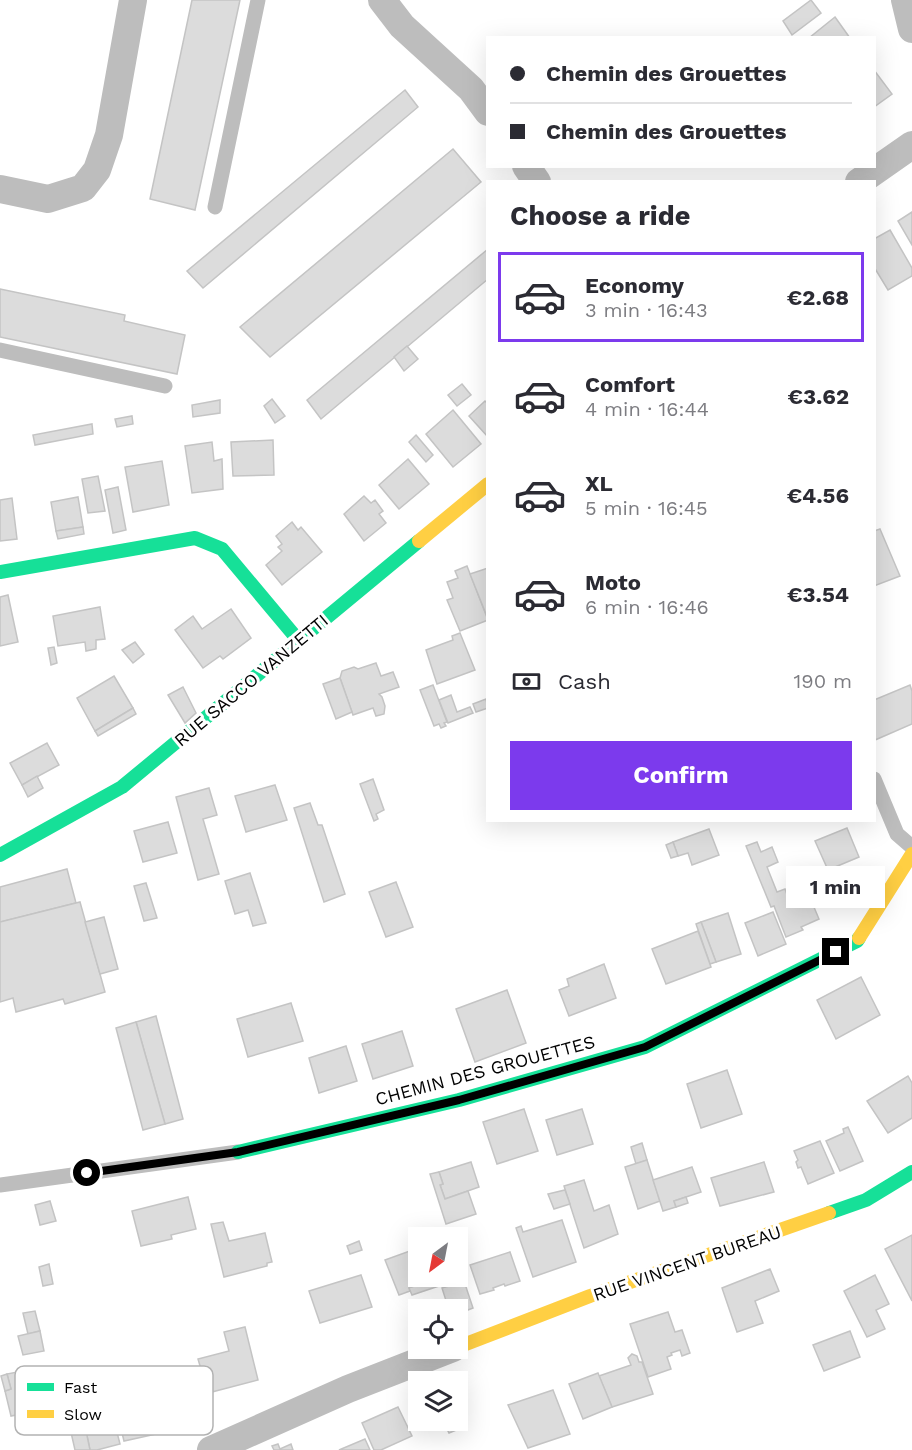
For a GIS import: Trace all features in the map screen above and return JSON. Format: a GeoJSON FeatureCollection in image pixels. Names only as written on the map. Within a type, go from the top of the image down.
{"type":"FeatureCollection","features":[{"type":"Feature","properties":{"kind":"street"},"geometry":{"type":"LineString","coordinates":[[0,189],[48,200],[82,188],[97,170],[109,135],[133,0]]}},
{"type":"Feature","properties":{"kind":"street"},"geometry":{"type":"LineString","coordinates":[[382,0],[402,26],[471,89],[486,109]]}},
{"type":"Feature","properties":{"kind":"street"},"geometry":{"type":"LineString","coordinates":[[905,0],[912,29]]}},
{"type":"Feature","properties":{"kind":"street"},"geometry":{"type":"LineString","coordinates":[[862,180],[912,145]]}},
{"type":"Feature","properties":{"kind":"street","name":"RUE SACCO VANZETTI"},"geometry":{"type":"LineString","coordinates":[[0,855],[122,787],[486,486]]}},
{"type":"Feature","properties":{"kind":"street"},"geometry":{"type":"LineString","coordinates":[[0,572],[195,538],[222,549],[299,641]]}},
{"type":"Feature","properties":{"kind":"street","name":"CHEMIN DES GROUETTES"},"geometry":{"type":"LineString","coordinates":[[238,1152],[459,1100],[645,1047],[857,942],[912,854]]}},
{"type":"Feature","properties":{"kind":"street","name":"RUE VINCENT BUREAU"},"geometry":{"type":"LineString","coordinates":[[468,1343],[590,1296],[866,1200],[912,1172]]}},
{"type":"Feature","properties":{"kind":"street","name":"RUE VINCENT BUREAU"},"geometry":{"type":"LineString","coordinates":[[211,1450],[348,1389],[426,1359]]}},
{"type":"Feature","properties":{"kind":"lane"},"geometry":{"type":"LineString","coordinates":[[215,207],[258,0]]}},
{"type":"Feature","properties":{"kind":"lane"},"geometry":{"type":"LineString","coordinates":[[0,350],[165,386]]}},
{"type":"Feature","properties":{"kind":"lane"},"geometry":{"type":"LineString","coordinates":[[876,784],[897,834],[912,847]]}},
{"type":"Feature","properties":{"kind":"lane","name":"CHEMIN DES GROUETTES"},"geometry":{"type":"LineString","coordinates":[[0,1185],[238,1152]]}},
{"type":"Feature","properties":{"kind":"building"},"geometry":{"type":"Polygon","coordinates":[[[192,0],[240,0],[195,210],[150,199],[192,0]]]}},
{"type":"Feature","properties":{"kind":"building"},"geometry":{"type":"Polygon","coordinates":[[[811,0],[821,13],[792,35],[783,21],[811,0]]]}},
{"type":"Feature","properties":{"kind":"building"},"geometry":{"type":"Polygon","coordinates":[[[835,17],[849,36],[811,36],[835,17]]]}},
{"type":"Feature","properties":{"kind":"building"},"geometry":{"type":"Polygon","coordinates":[[[876,73],[892,94],[876,106],[876,73]]]}},
{"type":"Feature","properties":{"kind":"building"},"geometry":{"type":"Polygon","coordinates":[[[405,90],[418,107],[203,288],[187,271],[405,90]]]}},
{"type":"Feature","properties":{"kind":"building"},"geometry":{"type":"Polygon","coordinates":[[[453,149],[481,182],[270,357],[240,327],[453,149]]]}},
{"type":"Feature","properties":{"kind":"building"},"geometry":{"type":"Polygon","coordinates":[[[912,212],[912,245],[898,221],[912,212]]]}},
{"type":"Feature","properties":{"kind":"building"},"geometry":{"type":"Polygon","coordinates":[[[890,230],[912,268],[912,276],[888,290],[876,270],[876,238],[890,230]]]}},
{"type":"Feature","properties":{"kind":"building"},"geometry":{"type":"Polygon","coordinates":[[[486,251],[486,281],[321,419],[307,400],[486,251]]]}},
{"type":"Feature","properties":{"kind":"building"},"geometry":{"type":"Polygon","coordinates":[[[0,289],[125,315],[124,321],[185,335],[177,374],[0,337],[0,289]]]}},
{"type":"Feature","properties":{"kind":"building"},"geometry":{"type":"Polygon","coordinates":[[[407,346],[418,359],[404,371],[394,357],[407,346]]]}},
{"type":"Feature","properties":{"kind":"building"},"geometry":{"type":"Polygon","coordinates":[[[462,384],[471,395],[457,406],[448,395],[462,384]]]}},
{"type":"Feature","properties":{"kind":"building"},"geometry":{"type":"Polygon","coordinates":[[[272,399],[285,416],[275,423],[264,406],[272,399]]]}},
{"type":"Feature","properties":{"kind":"building"},"geometry":{"type":"Polygon","coordinates":[[[220,400],[220,413],[193,417],[192,405],[220,400]]]}},
{"type":"Feature","properties":{"kind":"building"},"geometry":{"type":"Polygon","coordinates":[[[486,402],[486,435],[469,416],[486,402]]]}},
{"type":"Feature","properties":{"kind":"building"},"geometry":{"type":"Polygon","coordinates":[[[453,410],[481,444],[453,467],[426,434],[453,410]]]}},
{"type":"Feature","properties":{"kind":"building"},"geometry":{"type":"Polygon","coordinates":[[[132,416],[133,424],[117,427],[115,419],[132,416]]]}},
{"type":"Feature","properties":{"kind":"building"},"geometry":{"type":"Polygon","coordinates":[[[92,424],[93,434],[35,445],[33,435],[92,424]]]}},
{"type":"Feature","properties":{"kind":"building"},"geometry":{"type":"Polygon","coordinates":[[[416,435],[433,455],[426,462],[409,442],[416,435]]]}},
{"type":"Feature","properties":{"kind":"building"},"geometry":{"type":"Polygon","coordinates":[[[273,440],[274,475],[233,476],[231,442],[273,440]]]}},
{"type":"Feature","properties":{"kind":"building"},"geometry":{"type":"Polygon","coordinates":[[[212,442],[214,461],[222,459],[223,489],[192,493],[185,446],[212,442]]]}},
{"type":"Feature","properties":{"kind":"building"},"geometry":{"type":"Polygon","coordinates":[[[408,459],[429,484],[399,509],[379,485],[408,459]]]}},
{"type":"Feature","properties":{"kind":"building"},"geometry":{"type":"Polygon","coordinates":[[[162,461],[169,505],[133,512],[125,467],[162,461]]]}},
{"type":"Feature","properties":{"kind":"building"},"geometry":{"type":"Polygon","coordinates":[[[98,476],[105,511],[88,513],[82,479],[98,476]]]}},
{"type":"Feature","properties":{"kind":"building"},"geometry":{"type":"Polygon","coordinates":[[[118,487],[126,530],[113,533],[105,490],[118,487]]]}},
{"type":"Feature","properties":{"kind":"building"},"geometry":{"type":"Polygon","coordinates":[[[364,496],[371,503],[375,500],[383,511],[379,514],[386,523],[364,541],[344,514],[364,496]]]}},
{"type":"Feature","properties":{"kind":"building"},"geometry":{"type":"Polygon","coordinates":[[[78,497],[83,527],[56,531],[51,502],[78,497]]]}},
{"type":"Feature","properties":{"kind":"building"},"geometry":{"type":"Polygon","coordinates":[[[12,498],[17,539],[0,541],[0,500],[12,498]]]}},
{"type":"Feature","properties":{"kind":"building"},"geometry":{"type":"Polygon","coordinates":[[[292,522],[298,530],[301,527],[322,552],[282,585],[266,565],[282,551],[278,547],[282,544],[276,536],[292,522]]]}},
{"type":"Feature","properties":{"kind":"building"},"geometry":{"type":"Polygon","coordinates":[[[83,527],[84,534],[58,539],[56,531],[83,527]]]}},
{"type":"Feature","properties":{"kind":"building"},"geometry":{"type":"Polygon","coordinates":[[[880,529],[900,576],[876,585],[876,530],[880,529]]]}},
{"type":"Feature","properties":{"kind":"building"},"geometry":{"type":"Polygon","coordinates":[[[467,566],[486,615],[486,621],[460,631],[447,600],[453,598],[447,582],[458,578],[455,571],[467,566]]]}},
{"type":"Feature","properties":{"kind":"building"},"geometry":{"type":"Polygon","coordinates":[[[486,569],[486,614],[470,574],[486,569]]]}},
{"type":"Feature","properties":{"kind":"building"},"geometry":{"type":"Polygon","coordinates":[[[8,595],[18,642],[0,646],[0,597],[8,595]]]}},
{"type":"Feature","properties":{"kind":"building"},"geometry":{"type":"Polygon","coordinates":[[[100,607],[105,639],[96,640],[96,649],[86,651],[85,642],[58,646],[53,616],[100,607]]]}},
{"type":"Feature","properties":{"kind":"building"},"geometry":{"type":"Polygon","coordinates":[[[231,609],[251,638],[223,659],[220,656],[203,668],[175,630],[193,616],[202,629],[231,609]]]}},
{"type":"Feature","properties":{"kind":"building"},"geometry":{"type":"Polygon","coordinates":[[[460,633],[475,670],[437,684],[426,650],[453,640],[452,636],[460,633]]]}},
{"type":"Feature","properties":{"kind":"building"},"geometry":{"type":"Polygon","coordinates":[[[135,642],[144,654],[133,663],[122,650],[135,642]]]}},
{"type":"Feature","properties":{"kind":"building"},"geometry":{"type":"Polygon","coordinates":[[[54,647],[57,663],[51,665],[48,648],[54,647]]]}},
{"type":"Feature","properties":{"kind":"building"},"geometry":{"type":"Polygon","coordinates":[[[376,663],[381,676],[393,672],[399,687],[379,694],[385,706],[384,714],[376,716],[373,708],[353,715],[340,678],[342,671],[376,663]]]}},
{"type":"Feature","properties":{"kind":"building"},"geometry":{"type":"Polygon","coordinates":[[[114,676],[133,708],[95,731],[77,698],[114,676]]]}},
{"type":"Feature","properties":{"kind":"building"},"geometry":{"type":"Polygon","coordinates":[[[340,678],[352,712],[336,719],[323,684],[340,678]]]}},
{"type":"Feature","properties":{"kind":"building"},"geometry":{"type":"Polygon","coordinates":[[[433,685],[447,722],[444,723],[446,726],[441,728],[439,724],[434,726],[420,690],[433,685]]]}},
{"type":"Feature","properties":{"kind":"building"},"geometry":{"type":"Polygon","coordinates":[[[910,685],[912,724],[876,740],[876,699],[910,685]]]}},
{"type":"Feature","properties":{"kind":"building"},"geometry":{"type":"Polygon","coordinates":[[[183,687],[196,713],[185,723],[168,695],[183,687]]]}},
{"type":"Feature","properties":{"kind":"building"},"geometry":{"type":"Polygon","coordinates":[[[451,695],[457,712],[470,707],[473,713],[448,723],[439,700],[451,695]]]}},
{"type":"Feature","properties":{"kind":"building"},"geometry":{"type":"Polygon","coordinates":[[[486,699],[486,709],[476,712],[473,704],[486,699]]]}},
{"type":"Feature","properties":{"kind":"building"},"geometry":{"type":"Polygon","coordinates":[[[133,708],[136,714],[98,736],[95,731],[133,708]]]}},
{"type":"Feature","properties":{"kind":"building"},"geometry":{"type":"Polygon","coordinates":[[[47,743],[59,765],[22,785],[10,763],[47,743]]]}},
{"type":"Feature","properties":{"kind":"building"},"geometry":{"type":"Polygon","coordinates":[[[37,776],[43,788],[28,797],[22,785],[37,776]]]}},
{"type":"Feature","properties":{"kind":"building"},"geometry":{"type":"Polygon","coordinates":[[[373,779],[384,810],[376,814],[378,819],[374,821],[360,784],[373,779]]]}},
{"type":"Feature","properties":{"kind":"building"},"geometry":{"type":"Polygon","coordinates":[[[275,785],[287,820],[246,832],[235,796],[275,785]]]}},
{"type":"Feature","properties":{"kind":"building"},"geometry":{"type":"Polygon","coordinates":[[[209,788],[217,815],[203,819],[219,874],[198,880],[176,797],[209,788]]]}},
{"type":"Feature","properties":{"kind":"building"},"geometry":{"type":"Polygon","coordinates":[[[310,803],[318,825],[322,825],[345,894],[324,902],[294,808],[310,803]]]}},
{"type":"Feature","properties":{"kind":"building"},"geometry":{"type":"Polygon","coordinates":[[[168,822],[177,853],[143,862],[134,831],[168,822]]]}},
{"type":"Feature","properties":{"kind":"building"},"geometry":{"type":"Polygon","coordinates":[[[847,828],[859,857],[828,870],[815,841],[847,828]]]}},
{"type":"Feature","properties":{"kind":"building"},"geometry":{"type":"Polygon","coordinates":[[[709,829],[719,855],[692,865],[688,853],[678,856],[673,842],[709,829]]]}},
{"type":"Feature","properties":{"kind":"building"},"geometry":{"type":"Polygon","coordinates":[[[673,842],[678,856],[671,858],[666,845],[673,842]]]}},
{"type":"Feature","properties":{"kind":"building"},"geometry":{"type":"Polygon","coordinates":[[[757,842],[761,852],[772,847],[778,862],[767,867],[777,892],[785,889],[789,900],[808,893],[819,919],[801,927],[803,930],[786,937],[746,846],[757,842]]]}},
{"type":"Feature","properties":{"kind":"building"},"geometry":{"type":"Polygon","coordinates":[[[67,869],[76,903],[0,922],[0,887],[67,869]]]}},
{"type":"Feature","properties":{"kind":"building"},"geometry":{"type":"Polygon","coordinates":[[[250,873],[266,923],[253,926],[248,910],[235,914],[225,881],[250,873]]]}},
{"type":"Feature","properties":{"kind":"building"},"geometry":{"type":"Polygon","coordinates":[[[396,882],[413,927],[386,937],[369,892],[396,882]]]}},
{"type":"Feature","properties":{"kind":"building"},"geometry":{"type":"Polygon","coordinates":[[[146,883],[157,918],[144,921],[134,886],[146,883]]]}},
{"type":"Feature","properties":{"kind":"building"},"geometry":{"type":"Polygon","coordinates":[[[80,902],[105,992],[65,1004],[63,999],[16,1012],[13,998],[0,1002],[0,922],[80,902]]]}},
{"type":"Feature","properties":{"kind":"building"},"geometry":{"type":"Polygon","coordinates":[[[773,912],[786,944],[758,956],[745,923],[773,912]]]}},
{"type":"Feature","properties":{"kind":"building"},"geometry":{"type":"Polygon","coordinates":[[[728,913],[741,954],[716,962],[701,922],[728,913]]]}},
{"type":"Feature","properties":{"kind":"building"},"geometry":{"type":"Polygon","coordinates":[[[104,917],[118,969],[100,974],[85,922],[104,917]]]}},
{"type":"Feature","properties":{"kind":"building"},"geometry":{"type":"Polygon","coordinates":[[[701,922],[716,962],[710,964],[696,924],[701,922]]]}},
{"type":"Feature","properties":{"kind":"building"},"geometry":{"type":"Polygon","coordinates":[[[698,931],[711,967],[666,984],[652,949],[698,931]]]}},
{"type":"Feature","properties":{"kind":"building"},"geometry":{"type":"Polygon","coordinates":[[[604,964],[616,998],[569,1016],[559,990],[569,986],[567,979],[604,964]]]}},
{"type":"Feature","properties":{"kind":"building"},"geometry":{"type":"Polygon","coordinates":[[[861,977],[880,1015],[836,1039],[817,1000],[861,977]]]}},
{"type":"Feature","properties":{"kind":"building"},"geometry":{"type":"Polygon","coordinates":[[[507,990],[526,1043],[475,1062],[456,1009],[507,990]]]}},
{"type":"Feature","properties":{"kind":"building"},"geometry":{"type":"Polygon","coordinates":[[[291,1003],[303,1041],[248,1057],[237,1019],[291,1003]]]}},
{"type":"Feature","properties":{"kind":"building"},"geometry":{"type":"Polygon","coordinates":[[[156,1016],[183,1119],[165,1124],[136,1022],[156,1016]]]}},
{"type":"Feature","properties":{"kind":"building"},"geometry":{"type":"Polygon","coordinates":[[[136,1022],[165,1124],[143,1130],[116,1028],[136,1022]]]}},
{"type":"Feature","properties":{"kind":"building"},"geometry":{"type":"Polygon","coordinates":[[[402,1031],[413,1066],[373,1079],[362,1044],[402,1031]]]}},
{"type":"Feature","properties":{"kind":"building"},"geometry":{"type":"Polygon","coordinates":[[[346,1046],[357,1081],[319,1093],[309,1058],[346,1046]]]}},
{"type":"Feature","properties":{"kind":"building"},"geometry":{"type":"Polygon","coordinates":[[[727,1070],[742,1114],[701,1128],[687,1084],[727,1070]]]}},
{"type":"Feature","properties":{"kind":"building"},"geometry":{"type":"Polygon","coordinates":[[[908,1076],[912,1083],[912,1118],[888,1133],[867,1101],[908,1076]]]}},
{"type":"Feature","properties":{"kind":"building"},"geometry":{"type":"Polygon","coordinates":[[[524,1109],[538,1151],[497,1164],[483,1122],[524,1109]]]}},
{"type":"Feature","properties":{"kind":"building"},"geometry":{"type":"Polygon","coordinates":[[[582,1109],[593,1144],[557,1155],[546,1120],[582,1109]]]}},
{"type":"Feature","properties":{"kind":"building"},"geometry":{"type":"Polygon","coordinates":[[[848,1127],[863,1161],[840,1171],[826,1141],[844,1133],[843,1129],[848,1127]]]}},
{"type":"Feature","properties":{"kind":"building"},"geometry":{"type":"Polygon","coordinates":[[[820,1141],[834,1173],[808,1184],[801,1167],[798,1168],[796,1162],[798,1160],[794,1151],[820,1141]]]}},
{"type":"Feature","properties":{"kind":"building"},"geometry":{"type":"Polygon","coordinates":[[[642,1143],[647,1160],[636,1164],[631,1147],[642,1143]]]}},
{"type":"Feature","properties":{"kind":"building"},"geometry":{"type":"Polygon","coordinates":[[[647,1160],[660,1201],[638,1209],[625,1167],[647,1160]]]}},
{"type":"Feature","properties":{"kind":"building"},"geometry":{"type":"Polygon","coordinates":[[[471,1162],[479,1187],[445,1199],[440,1185],[443,1184],[439,1172],[471,1162]]]}},
{"type":"Feature","properties":{"kind":"building"},"geometry":{"type":"Polygon","coordinates":[[[764,1162],[774,1192],[720,1206],[711,1178],[764,1162]]]}},
{"type":"Feature","properties":{"kind":"building"},"geometry":{"type":"Polygon","coordinates":[[[692,1167],[701,1192],[674,1201],[676,1207],[663,1211],[653,1180],[692,1167]]]}},
{"type":"Feature","properties":{"kind":"building"},"geometry":{"type":"Polygon","coordinates":[[[439,1172],[443,1184],[440,1185],[445,1199],[468,1191],[476,1214],[446,1224],[430,1174],[439,1172]]]}},
{"type":"Feature","properties":{"kind":"building"},"geometry":{"type":"Polygon","coordinates":[[[584,1180],[594,1211],[609,1205],[618,1234],[584,1248],[564,1186],[584,1180]]]}},
{"type":"Feature","properties":{"kind":"building"},"geometry":{"type":"Polygon","coordinates":[[[565,1190],[570,1204],[554,1209],[548,1194],[565,1190]]]}},
{"type":"Feature","properties":{"kind":"building"},"geometry":{"type":"Polygon","coordinates":[[[188,1197],[196,1229],[171,1235],[172,1239],[141,1246],[132,1211],[188,1197]]]}},
{"type":"Feature","properties":{"kind":"building"},"geometry":{"type":"Polygon","coordinates":[[[686,1197],[688,1203],[676,1207],[674,1201],[686,1197]]]}},
{"type":"Feature","properties":{"kind":"building"},"geometry":{"type":"Polygon","coordinates":[[[50,1201],[56,1221],[40,1225],[35,1205],[50,1201]]]}},
{"type":"Feature","properties":{"kind":"building"},"geometry":{"type":"Polygon","coordinates":[[[562,1220],[576,1262],[533,1277],[516,1228],[521,1226],[523,1232],[562,1220]]]}},
{"type":"Feature","properties":{"kind":"building"},"geometry":{"type":"Polygon","coordinates":[[[223,1222],[229,1241],[265,1233],[272,1262],[267,1263],[267,1266],[224,1277],[211,1224],[223,1222]]]}},
{"type":"Feature","properties":{"kind":"building"},"geometry":{"type":"Polygon","coordinates":[[[912,1235],[912,1301],[885,1249],[912,1235]]]}},
{"type":"Feature","properties":{"kind":"building"},"geometry":{"type":"Polygon","coordinates":[[[359,1241],[362,1250],[350,1254],[347,1246],[359,1241]]]}},
{"type":"Feature","properties":{"kind":"building"},"geometry":{"type":"Polygon","coordinates":[[[408,1252],[408,1287],[412,1287],[409,1288],[410,1291],[399,1295],[385,1260],[408,1252]]]}},
{"type":"Feature","properties":{"kind":"building"},"geometry":{"type":"Polygon","coordinates":[[[510,1252],[520,1281],[505,1286],[504,1284],[480,1294],[470,1265],[510,1252]]]}},
{"type":"Feature","properties":{"kind":"building"},"geometry":{"type":"Polygon","coordinates":[[[49,1264],[53,1284],[43,1286],[39,1267],[49,1264]]]}},
{"type":"Feature","properties":{"kind":"building"},"geometry":{"type":"Polygon","coordinates":[[[770,1269],[779,1291],[755,1301],[763,1323],[737,1332],[722,1288],[770,1269]]]}},
{"type":"Feature","properties":{"kind":"building"},"geometry":{"type":"Polygon","coordinates":[[[361,1275],[372,1307],[320,1323],[309,1291],[361,1275]]]}},
{"type":"Feature","properties":{"kind":"building"},"geometry":{"type":"Polygon","coordinates":[[[875,1275],[889,1304],[876,1310],[885,1329],[867,1337],[844,1291],[875,1275]]]}},
{"type":"Feature","properties":{"kind":"building"},"geometry":{"type":"Polygon","coordinates":[[[412,1287],[436,1287],[412,1295],[409,1288],[412,1287]]]}},
{"type":"Feature","properties":{"kind":"building"},"geometry":{"type":"Polygon","coordinates":[[[466,1287],[473,1308],[468,1310],[468,1299],[446,1299],[442,1288],[466,1287]]]}},
{"type":"Feature","properties":{"kind":"building"},"geometry":{"type":"Polygon","coordinates":[[[35,1311],[40,1331],[28,1334],[23,1313],[35,1311]]]}},
{"type":"Feature","properties":{"kind":"building"},"geometry":{"type":"Polygon","coordinates":[[[668,1312],[675,1332],[682,1330],[690,1353],[682,1356],[680,1350],[671,1353],[672,1355],[667,1357],[671,1369],[648,1377],[630,1324],[668,1312]]]}},
{"type":"Feature","properties":{"kind":"building"},"geometry":{"type":"Polygon","coordinates":[[[245,1327],[258,1380],[213,1392],[213,1366],[200,1366],[198,1359],[229,1351],[224,1332],[245,1327]]]}},
{"type":"Feature","properties":{"kind":"building"},"geometry":{"type":"Polygon","coordinates":[[[40,1331],[44,1351],[23,1355],[18,1336],[40,1331]]]}},
{"type":"Feature","properties":{"kind":"building"},"geometry":{"type":"Polygon","coordinates":[[[850,1331],[860,1357],[824,1371],[813,1345],[850,1331]]]}},
{"type":"Feature","properties":{"kind":"building"},"geometry":{"type":"Polygon","coordinates":[[[632,1354],[637,1356],[639,1362],[642,1362],[653,1394],[612,1407],[599,1376],[631,1365],[628,1358],[632,1354]]]}},
{"type":"Feature","properties":{"kind":"building"},"geometry":{"type":"Polygon","coordinates":[[[15,1372],[15,1415],[11,1416],[5,1391],[11,1389],[7,1374],[15,1372]]]}},
{"type":"Feature","properties":{"kind":"building"},"geometry":{"type":"Polygon","coordinates":[[[598,1373],[612,1407],[583,1419],[569,1384],[598,1373]]]}},
{"type":"Feature","properties":{"kind":"building"},"geometry":{"type":"Polygon","coordinates":[[[7,1374],[11,1389],[5,1391],[1,1376],[7,1374]]]}},
{"type":"Feature","properties":{"kind":"building"},"geometry":{"type":"Polygon","coordinates":[[[553,1390],[570,1434],[528,1448],[508,1405],[553,1390]]]}},
{"type":"Feature","properties":{"kind":"building"},"geometry":{"type":"Polygon","coordinates":[[[398,1407],[412,1436],[381,1450],[374,1450],[362,1423],[398,1407]]]}},
{"type":"Feature","properties":{"kind":"building"},"geometry":{"type":"Polygon","coordinates":[[[72,1435],[87,1435],[90,1450],[75,1450],[72,1435]]]}},
{"type":"Feature","properties":{"kind":"building"},"geometry":{"type":"Polygon","coordinates":[[[87,1435],[118,1435],[120,1444],[90,1450],[87,1435]]]}},
{"type":"Feature","properties":{"kind":"building"},"geometry":{"type":"Polygon","coordinates":[[[123,1435],[152,1435],[124,1441],[123,1435]]]}},
{"type":"Feature","properties":{"kind":"building"},"geometry":{"type":"Polygon","coordinates":[[[365,1439],[370,1450],[339,1450],[365,1439]]]}},
{"type":"Feature","properties":{"kind":"building"},"geometry":{"type":"Polygon","coordinates":[[[278,1444],[280,1449],[291,1444],[293,1450],[274,1450],[272,1446],[278,1444]]]}},
{"type":"Feature","properties":{"kind":"traffic: fast"},"geometry":{"type":"LineString","coordinates":[[0,572],[195,538],[222,549],[299,641]]}},
{"type":"Feature","properties":{"kind":"traffic: fast"},"geometry":{"type":"LineString","coordinates":[[0,855],[122,787],[419,541]]}},
{"type":"Feature","properties":{"kind":"traffic: fast"},"geometry":{"type":"LineString","coordinates":[[238,1152],[459,1100],[645,1047],[859,938]]}},
{"type":"Feature","properties":{"kind":"traffic: fast"},"geometry":{"type":"LineString","coordinates":[[829,1213],[866,1200],[912,1172]]}},
{"type":"Feature","properties":{"kind":"traffic: slow"},"geometry":{"type":"LineString","coordinates":[[419,541],[486,486]]}},
{"type":"Feature","properties":{"kind":"traffic: slow"},"geometry":{"type":"LineString","coordinates":[[859,938],[912,854]]}},
{"type":"Feature","properties":{"kind":"traffic: slow"},"geometry":{"type":"LineString","coordinates":[[468,1343],[590,1296],[829,1213]]}},
{"type":"Feature","properties":{"kind":"route"},"geometry":{"type":"LineString","coordinates":[[87,1173],[238,1152],[459,1100],[645,1047],[836,952]]}}]}
